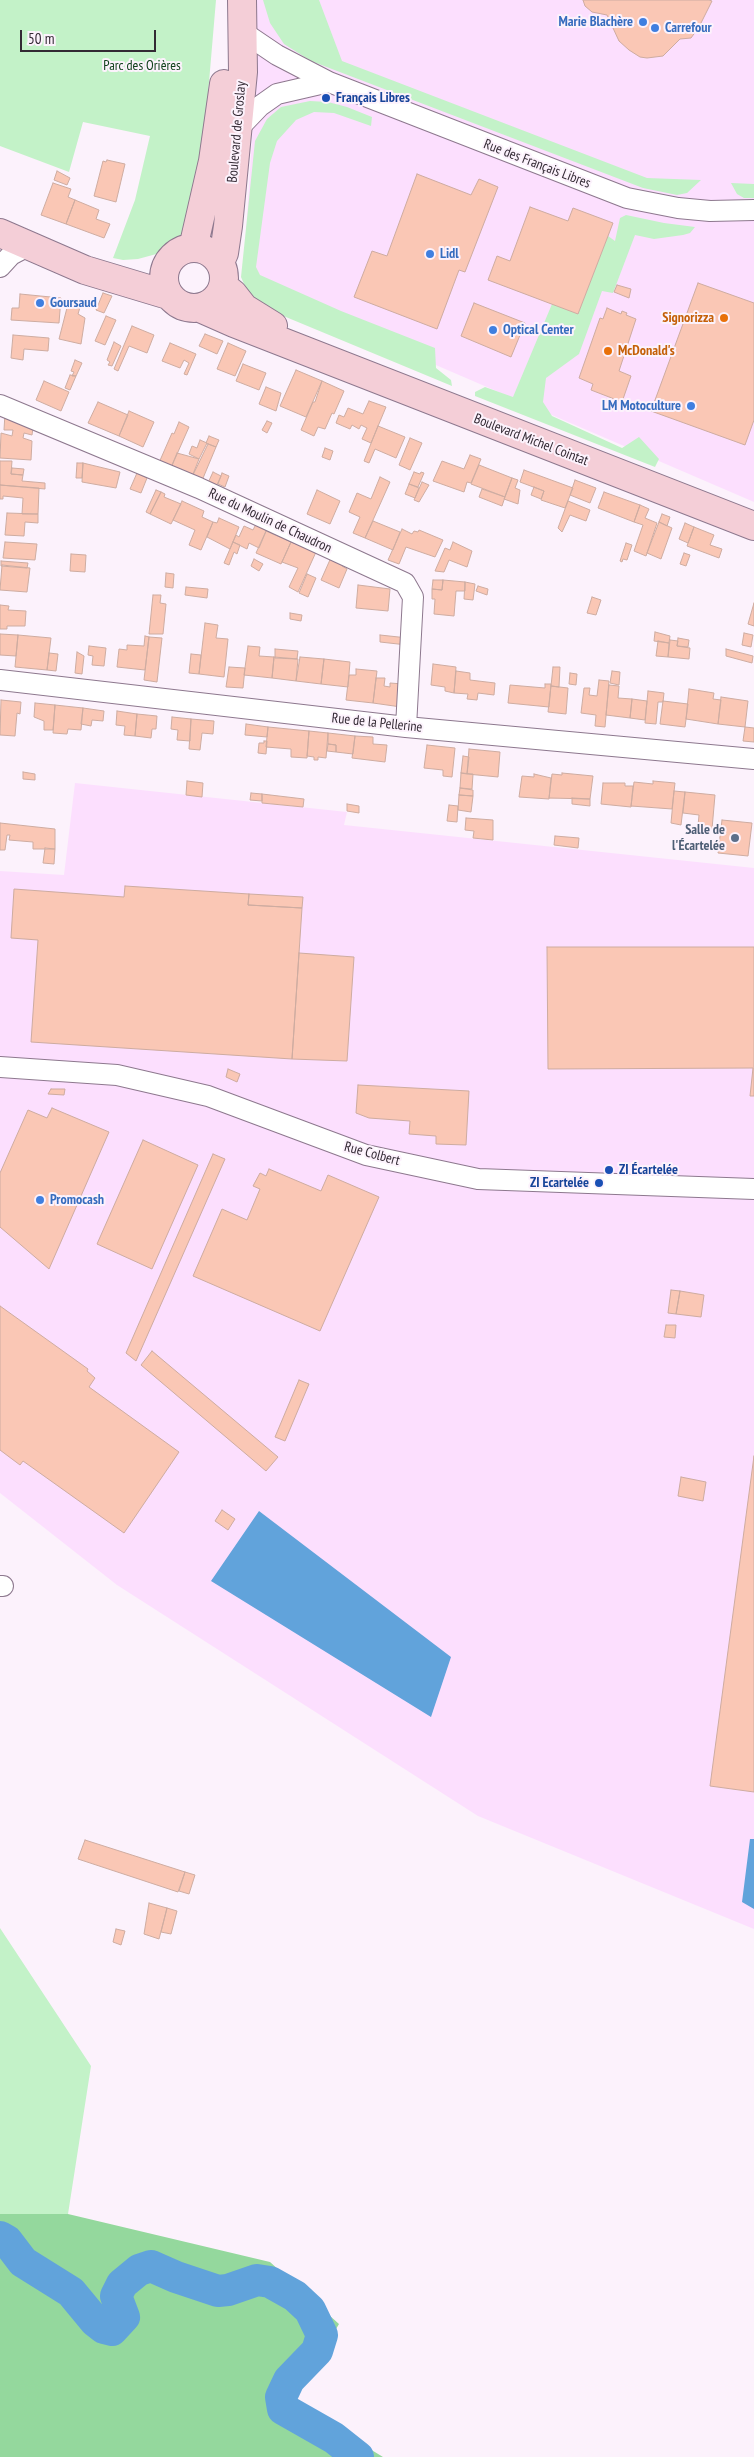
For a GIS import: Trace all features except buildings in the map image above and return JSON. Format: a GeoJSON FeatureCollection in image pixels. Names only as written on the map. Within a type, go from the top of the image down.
{"type":"FeatureCollection","features":[{"type":"Feature","properties":{"kind":"main road","name":"Boulevard de Groslay"},"geometry":{"type":"LineString","coordinates":[[193,248],[213,161],[226,71],[228,0]]}},
{"type":"Feature","properties":{"kind":"main road","name":"Boulevard de Groslay"},"geometry":{"type":"LineString","coordinates":[[221,274],[228,226],[243,72],[242,0]]}},
{"type":"Feature","properties":{"kind":"main road"},"geometry":{"type":"LineString","coordinates":[[0,222],[98,261],[134,267],[168,262]]}},
{"type":"Feature","properties":{"kind":"main road"},"geometry":{"type":"LineString","coordinates":[[0,233],[85,270],[168,295],[182,306],[200,308],[214,300],[221,274],[208,251],[193,248],[179,252],[168,262],[163,278],[168,295]]}},
{"type":"Feature","properties":{"kind":"main road","name":"Boulevard Michel Cointat"},"geometry":{"type":"LineString","coordinates":[[221,274],[244,308],[309,351]]}},
{"type":"Feature","properties":{"kind":"main road","name":"Boulevard Michel Cointat"},"geometry":{"type":"LineString","coordinates":[[200,308],[234,323],[754,526]]}},
{"type":"Feature","properties":{"kind":"street","name":"Rue des Français Libres"},"geometry":{"type":"LineString","coordinates":[[243,32],[276,55],[329,82],[627,198],[678,208],[710,211],[754,210]]}},
{"type":"Feature","properties":{"kind":"street"},"geometry":{"type":"LineString","coordinates":[[238,129],[260,106],[277,94],[329,82]]}},
{"type":"Feature","properties":{"kind":"street"},"geometry":{"type":"LineString","coordinates":[[0,267],[10,255],[30,245]]}},
{"type":"Feature","properties":{"kind":"street","name":"Rue du Moulin de Chaudron"},"geometry":{"type":"LineString","coordinates":[[0,404],[199,488],[405,583],[413,597],[406,727]]}},
{"type":"Feature","properties":{"kind":"street","name":"Rue de la Pellerine"},"geometry":{"type":"LineString","coordinates":[[0,680],[406,727],[754,760]]}},
{"type":"Feature","properties":{"kind":"street","name":"Rue Colbert"},"geometry":{"type":"LineString","coordinates":[[0,1067],[117,1075],[208,1096],[366,1155],[478,1179],[754,1189]]}},
{"type":"Feature","properties":{"kind":"shaded area"},"geometry":{"type":"Polygon","coordinates":[[[251,0],[754,0],[754,502],[243,282],[257,58],[251,0]]]}},
{"type":"Feature","properties":{"kind":"shaded area"},"geometry":{"type":"Polygon","coordinates":[[[75,783],[347,812],[344,825],[754,868],[754,1929],[478,1816],[117,1585],[0,1493],[0,871],[64,875],[75,783]]]}},
{"type":"Feature","properties":{"kind":"green space","name":"Parc des Orières"},"geometry":{"type":"Polygon","coordinates":[[[0,0],[216,0],[205,129],[189,226],[174,243],[160,253],[138,259],[123,260],[113,258],[135,200],[150,136],[83,122],[69,172],[0,146],[0,0]]]}},
{"type":"Feature","properties":{"kind":"green space"},"geometry":{"type":"Polygon","coordinates":[[[263,0],[319,0],[342,61],[647,178],[701,180],[687,193],[677,195],[643,188],[311,61],[284,44],[270,23],[263,0]]]}},
{"type":"Feature","properties":{"kind":"green space"},"geometry":{"type":"Polygon","coordinates":[[[310,101],[328,102],[372,117],[371,126],[334,113],[314,112],[296,120],[277,141],[270,163],[256,267],[260,275],[341,311],[435,348],[436,368],[451,380],[452,386],[269,310],[247,291],[241,277],[255,141],[267,119],[281,107],[310,101]]]}},
{"type":"Feature","properties":{"kind":"green space"},"geometry":{"type":"Polygon","coordinates":[[[731,183],[754,184],[754,198],[744,198],[737,194],[731,183]]]}},
{"type":"Feature","properties":{"kind":"green space"},"geometry":{"type":"Polygon","coordinates":[[[626,215],[695,227],[690,233],[654,239],[635,235],[613,293],[602,291],[579,354],[546,378],[543,402],[552,416],[622,448],[639,437],[659,459],[655,467],[475,396],[475,392],[485,387],[513,397],[552,304],[578,314],[608,236],[615,241],[620,218],[626,215]]]}},
{"type":"Feature","properties":{"kind":"green space"},"geometry":{"type":"Polygon","coordinates":[[[0,1928],[91,2066],[68,2214],[0,2214],[0,1928]]]}},
{"type":"Feature","properties":{"kind":"green space"},"geometry":{"type":"Polygon","coordinates":[[[0,2214],[68,2214],[270,2262],[339,2324],[293,2402],[383,2457],[0,2457],[0,2214]]]}},
{"type":"Feature","properties":{"kind":"water"},"geometry":{"type":"Polygon","coordinates":[[[259,1511],[451,1657],[431,1717],[211,1581],[259,1511]]]}},
{"type":"Feature","properties":{"kind":"water"},"geometry":{"type":"Polygon","coordinates":[[[750,1839],[754,1839],[754,1909],[742,1902],[750,1839]]]}},
{"type":"Feature","properties":{"kind":"waterway"},"geometry":{"type":"LineString","coordinates":[[0,2237],[7,2241],[23,2262],[71,2292],[95,2321],[104,2328],[112,2330],[124,2317],[116,2296],[122,2284],[139,2270],[151,2266],[176,2277],[218,2291],[228,2290],[257,2280],[270,2282],[295,2296],[310,2310],[322,2335],[317,2351],[289,2380],[281,2397],[283,2409],[334,2438],[358,2457]]}},
{"type":"Feature","properties":{"kind":"place","name":"Marie Blachère"},"geometry":{"type":"Point","coordinates":[643,22]}},
{"type":"Feature","properties":{"kind":"place","name":"Carrefour"},"geometry":{"type":"Point","coordinates":[655,28]}},
{"type":"Feature","properties":{"kind":"place","name":"Français Libres"},"geometry":{"type":"Point","coordinates":[326,98]}},
{"type":"Feature","properties":{"kind":"place","name":"Lidl"},"geometry":{"type":"Point","coordinates":[430,254]}},
{"type":"Feature","properties":{"kind":"place","name":"Goursaud"},"geometry":{"type":"Point","coordinates":[40,303]}},
{"type":"Feature","properties":{"kind":"place","name":"Signorizza"},"geometry":{"type":"Point","coordinates":[724,318]}},
{"type":"Feature","properties":{"kind":"place","name":"Optical Center"},"geometry":{"type":"Point","coordinates":[493,330]}},
{"type":"Feature","properties":{"kind":"place","name":"McDonald's"},"geometry":{"type":"Point","coordinates":[608,351]}},
{"type":"Feature","properties":{"kind":"place","name":"LM Motoculture"},"geometry":{"type":"Point","coordinates":[691,406]}},
{"type":"Feature","properties":{"kind":"place","name":"Salle de l'Écartelée"},"geometry":{"type":"Point","coordinates":[735,838]}},
{"type":"Feature","properties":{"kind":"place","name":"ZI Écartelée"},"geometry":{"type":"Point","coordinates":[609,1170]}},
{"type":"Feature","properties":{"kind":"place","name":"ZI Ecartelée"},"geometry":{"type":"Point","coordinates":[599,1183]}},
{"type":"Feature","properties":{"kind":"place","name":"Promocash"},"geometry":{"type":"Point","coordinates":[40,1200]}}]}
